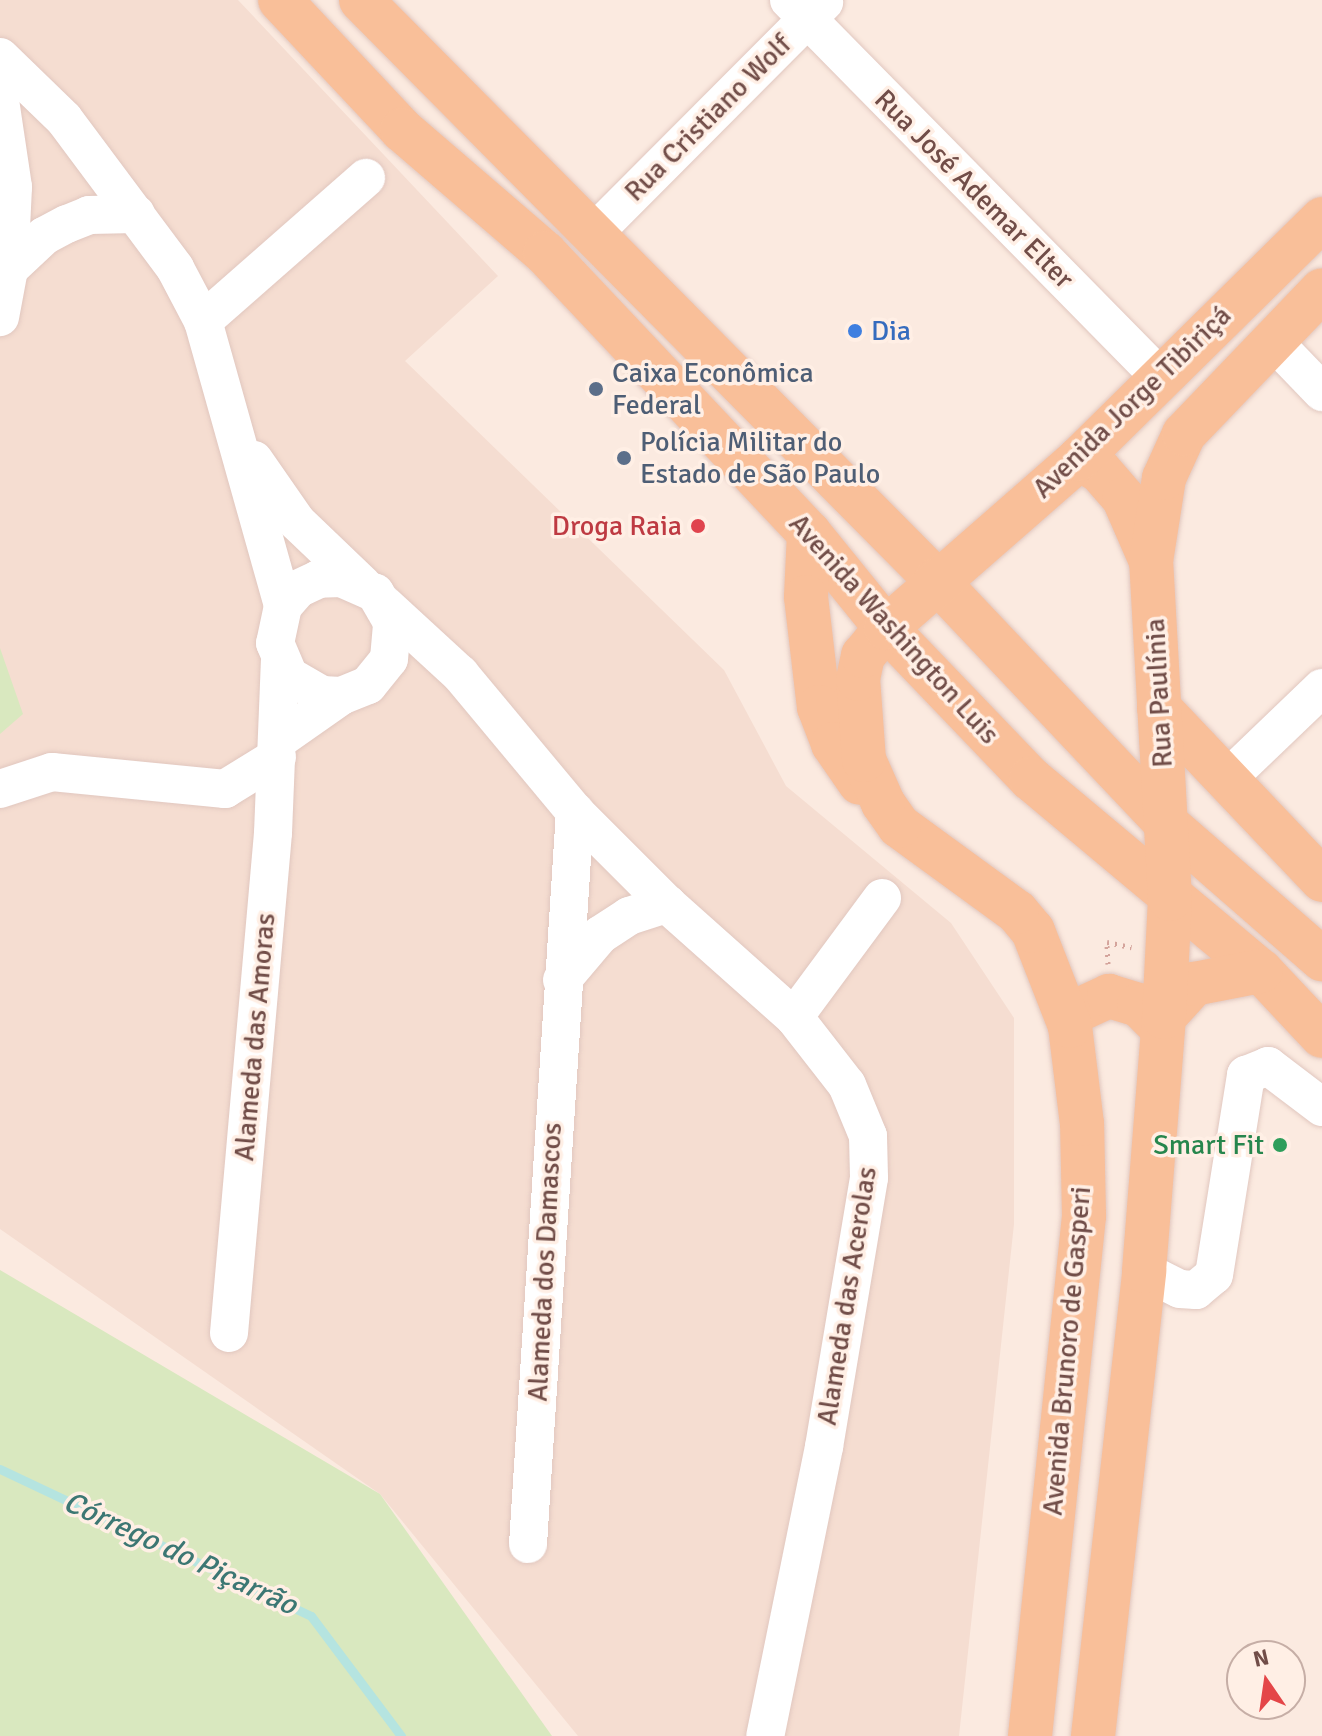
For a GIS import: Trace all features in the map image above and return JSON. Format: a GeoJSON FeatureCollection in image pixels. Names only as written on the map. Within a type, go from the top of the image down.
{"type":"FeatureCollection","features":[{"type":"Feature","properties":{"kind":"main road","name":"Avenida Washington Luis"},"geometry":{"type":"LineString","coordinates":[[280,0],[402,130],[545,253],[809,533],[886,628],[1031,779],[1170,899],[1261,971],[1322,1036]]}},
{"type":"Feature","properties":{"kind":"main road","name":"Avenida Washington Luis"},"geometry":{"type":"LineString","coordinates":[[361,0],[936,580],[1167,824],[1322,959]]}},
{"type":"Feature","properties":{"kind":"main road","name":"Avenida Jorge Tibiriçá"},"geometry":{"type":"LineString","coordinates":[[936,580],[1079,459],[1322,219]]}},
{"type":"Feature","properties":{"kind":"main road","name":"Avenida Jorge Tibiriçá"},"geometry":{"type":"LineString","coordinates":[[1151,561],[1164,478],[1184,434],[1322,290]]}},
{"type":"Feature","properties":{"kind":"main road"},"geometry":{"type":"LineString","coordinates":[[1079,459],[1100,471],[1124,499],[1151,561]]}},
{"type":"Feature","properties":{"kind":"main road","name":"Avenida Brunoro de Gasperi"},"geometry":{"type":"LineString","coordinates":[[809,533],[806,597],[819,707],[852,777],[883,803]]}},
{"type":"Feature","properties":{"kind":"main road","name":"Rua Paulínia"},"geometry":{"type":"LineString","coordinates":[[1151,561],[1167,824]]}},
{"type":"Feature","properties":{"kind":"main road","name":"Avenida Brunoro de Gasperi"},"geometry":{"type":"LineString","coordinates":[[936,580],[886,628],[863,656],[857,706],[864,760],[883,803],[899,826],[1017,912],[1033,931],[1070,1026],[1082,1124],[1084,1216],[1030,1736]]}},
{"type":"Feature","properties":{"kind":"main road"},"geometry":{"type":"LineString","coordinates":[[934,677],[988,713],[1083,799],[1107,799],[1123,777]]}},
{"type":"Feature","properties":{"kind":"main road"},"geometry":{"type":"LineString","coordinates":[[1159,708],[1322,880]]}},
{"type":"Feature","properties":{"kind":"main road"},"geometry":{"type":"LineString","coordinates":[[1093,1736],[1144,1271],[1170,899],[1167,824]]}},
{"type":"Feature","properties":{"kind":"main road"},"geometry":{"type":"LineString","coordinates":[[1162,1022],[1194,984],[1261,971]]}},
{"type":"Feature","properties":{"kind":"main road"},"geometry":{"type":"LineString","coordinates":[[1070,1026],[1072,1013],[1109,996],[1139,1005],[1162,1022]]}},
{"type":"Feature","properties":{"kind":"street","name":"Rua Cristiano Wolf"},"geometry":{"type":"LineString","coordinates":[[592,235],[807,6]]}},
{"type":"Feature","properties":{"kind":"street","name":"Rua José Ademar Elter"},"geometry":{"type":"LineString","coordinates":[[807,6],[1160,377]]}},
{"type":"Feature","properties":{"kind":"street"},"geometry":{"type":"LineString","coordinates":[[0,57],[64,119],[175,268],[203,321],[239,438],[283,606],[275,643],[280,661],[304,688],[341,696]]}},
{"type":"Feature","properties":{"kind":"street"},"geometry":{"type":"LineString","coordinates":[[0,100],[13,187],[9,269],[0,317]]}},
{"type":"Feature","properties":{"kind":"street"},"geometry":{"type":"LineString","coordinates":[[203,321],[366,178]]}},
{"type":"Feature","properties":{"kind":"street"},"geometry":{"type":"LineString","coordinates":[[9,269],[44,236],[67,224],[89,215],[136,214]]}},
{"type":"Feature","properties":{"kind":"street"},"geometry":{"type":"LineString","coordinates":[[1273,341],[1322,392]]}},
{"type":"Feature","properties":{"kind":"street","name":"Alameda das Acerolas"},"geometry":{"type":"LineString","coordinates":[[239,438],[297,522],[460,674],[575,812],[667,904],[794,1017],[856,1104],[868,1136],[869,1178],[824,1447],[765,1736]]}},
{"type":"Feature","properties":{"kind":"street"},"geometry":{"type":"LineString","coordinates":[[283,606],[298,589],[319,579],[342,578],[374,595],[394,641],[379,675]]}},
{"type":"Feature","properties":{"kind":"street","name":"Alameda das Amoras"},"geometry":{"type":"LineString","coordinates":[[229,1333],[273,833],[280,661]]}},
{"type":"Feature","properties":{"kind":"street"},"geometry":{"type":"LineString","coordinates":[[225,789],[341,696],[379,675],[460,674]]}},
{"type":"Feature","properties":{"kind":"street"},"geometry":{"type":"LineString","coordinates":[[1226,780],[1322,688]]}},
{"type":"Feature","properties":{"kind":"street"},"geometry":{"type":"LineString","coordinates":[[0,789],[52,772],[225,789],[273,833]]}},
{"type":"Feature","properties":{"kind":"street","name":"Alameda dos Damascos"},"geometry":{"type":"LineString","coordinates":[[528,1544],[575,812]]}},
{"type":"Feature","properties":{"kind":"street"},"geometry":{"type":"LineString","coordinates":[[794,1017],[882,898]]}},
{"type":"Feature","properties":{"kind":"street"},"geometry":{"type":"LineString","coordinates":[[562,980],[600,935],[629,916],[667,904]]}},
{"type":"Feature","properties":{"kind":"street"},"geometry":{"type":"LineString","coordinates":[[1144,1271],[1180,1289],[1206,1285],[1214,1275],[1246,1075],[1268,1066],[1322,1107]]}},
{"type":"Feature","properties":{"kind":"shaded area"},"geometry":{"type":"Polygon","coordinates":[[[0,0],[238,0],[498,276],[405,361],[724,670],[786,786],[951,923],[1014,1018],[1014,1224],[959,1736],[578,1736],[380,1494],[0,1229],[0,0]]]}},
{"type":"Feature","properties":{"kind":"green space"},"geometry":{"type":"Polygon","coordinates":[[[0,648],[23,714],[0,734],[0,648]]]}},
{"type":"Feature","properties":{"kind":"green space"},"geometry":{"type":"Polygon","coordinates":[[[0,1270],[380,1494],[552,1736],[0,1736],[0,1270]]]}},
{"type":"Feature","properties":{"kind":"waterway","name":"Córrego do Piçarrão"},"geometry":{"type":"LineString","coordinates":[[0,1469],[311,1616],[401,1736]]}},
{"type":"Feature","properties":{"kind":"place","name":"Dia"},"geometry":{"type":"Point","coordinates":[855,331]}},
{"type":"Feature","properties":{"kind":"place","name":"Caixa Econômica Federal"},"geometry":{"type":"Point","coordinates":[596,389]}},
{"type":"Feature","properties":{"kind":"place","name":"Polícia Militar do Estado de São Paulo"},"geometry":{"type":"Point","coordinates":[624,458]}},
{"type":"Feature","properties":{"kind":"place","name":"Droga Raia"},"geometry":{"type":"Point","coordinates":[698,526]}},
{"type":"Feature","properties":{"kind":"place","name":"Smart Fit"},"geometry":{"type":"Point","coordinates":[1280,1145]}}]}
